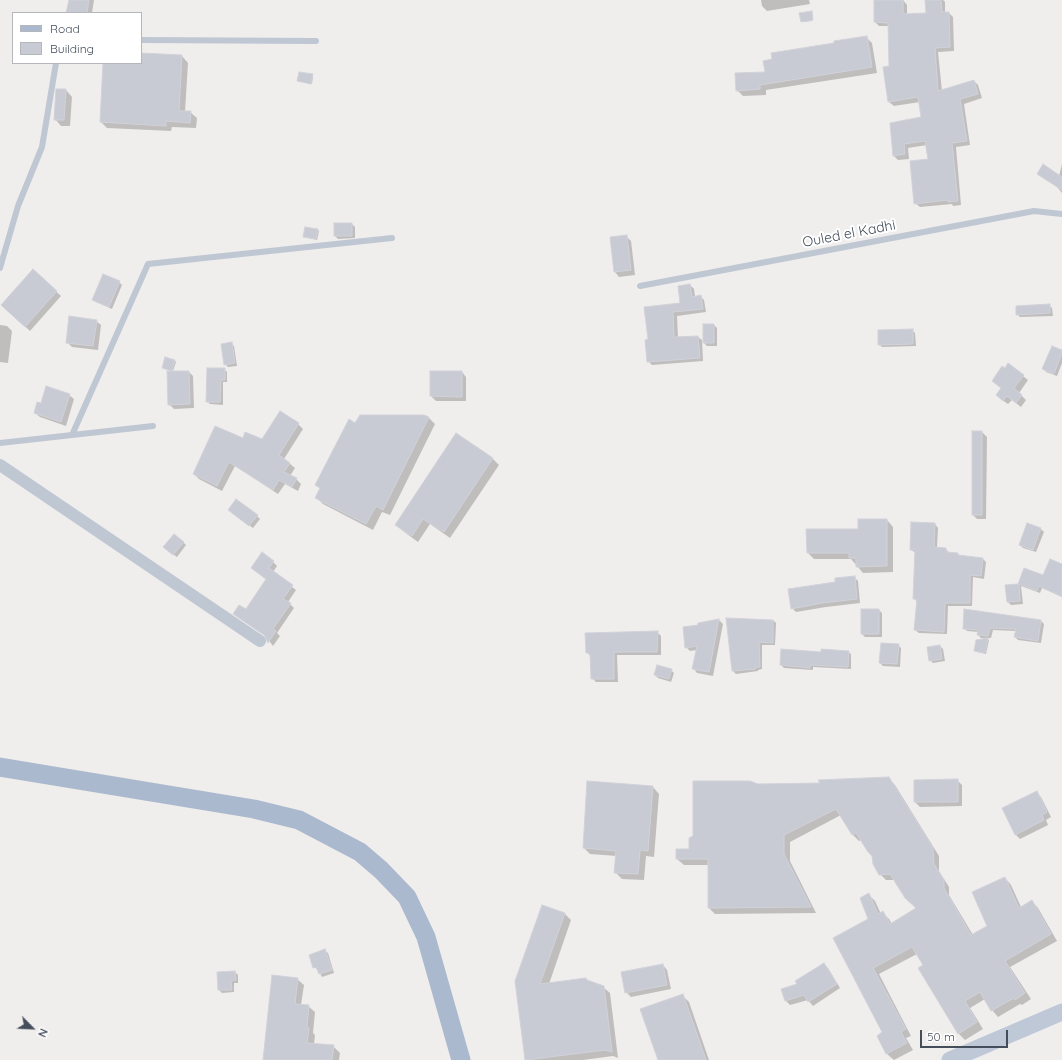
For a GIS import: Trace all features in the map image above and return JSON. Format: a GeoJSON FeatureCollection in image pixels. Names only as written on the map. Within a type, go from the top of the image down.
{"type":"FeatureCollection","features":[{"type":"Feature","properties":{"kind":"main road"},"geometry":{"type":"LineString","coordinates":[[0,767],[254,810],[299,820],[360,852],[382,870],[407,897],[426,937],[461,1060]]}},
{"type":"Feature","properties":{"kind":"main road"},"geometry":{"type":"LineString","coordinates":[[950,1060],[1062,1012]]}},
{"type":"Feature","properties":{"kind":"street"},"geometry":{"type":"LineString","coordinates":[[0,465],[260,641]]}},
{"type":"Feature","properties":{"kind":"lane"},"geometry":{"type":"LineString","coordinates":[[142,40],[316,41]]}},
{"type":"Feature","properties":{"kind":"lane"},"geometry":{"type":"LineString","coordinates":[[0,268],[18,206],[42,147],[56,64]]}},
{"type":"Feature","properties":{"kind":"lane","name":"Ouled el Kadhi"},"geometry":{"type":"LineString","coordinates":[[640,286],[1034,211],[1062,214]]}},
{"type":"Feature","properties":{"kind":"lane"},"geometry":{"type":"LineString","coordinates":[[72,435],[148,264],[392,238]]}},
{"type":"Feature","properties":{"kind":"lane"},"geometry":{"type":"LineString","coordinates":[[0,443],[153,426]]}},
{"type":"Feature","properties":{"kind":"building"},"geometry":{"type":"Polygon","coordinates":[[[69,0],[89,0],[87,12],[66,12],[69,0]]]}},
{"type":"Feature","properties":{"kind":"building"},"geometry":{"type":"Polygon","coordinates":[[[874,0],[903,0],[903,14],[926,13],[925,0],[941,0],[942,12],[949,12],[950,47],[935,48],[938,91],[974,80],[978,94],[960,99],[967,141],[952,143],[958,201],[948,202],[948,200],[914,204],[910,161],[928,159],[925,141],[904,144],[905,154],[893,156],[890,123],[921,117],[918,97],[888,102],[883,67],[889,66],[888,23],[874,22],[874,0]]]}},
{"type":"Feature","properties":{"kind":"building"},"geometry":{"type":"Polygon","coordinates":[[[812,11],[813,20],[801,22],[799,13],[812,11]]]}},
{"type":"Feature","properties":{"kind":"building"},"geometry":{"type":"Polygon","coordinates":[[[867,36],[872,67],[760,85],[760,89],[736,91],[735,73],[765,72],[763,61],[772,59],[771,53],[867,36]]]}},
{"type":"Feature","properties":{"kind":"building"},"geometry":{"type":"Polygon","coordinates":[[[142,53],[182,55],[179,111],[191,111],[190,123],[166,121],[166,126],[100,122],[103,64],[142,64],[142,53]]]}},
{"type":"Feature","properties":{"kind":"building"},"geometry":{"type":"Polygon","coordinates":[[[299,72],[313,74],[311,84],[297,81],[299,72]]]}},
{"type":"Feature","properties":{"kind":"building"},"geometry":{"type":"Polygon","coordinates":[[[56,89],[66,89],[64,120],[54,120],[56,89]]]}},
{"type":"Feature","properties":{"kind":"building"},"geometry":{"type":"Polygon","coordinates":[[[1043,164],[1062,177],[1062,190],[1037,174],[1043,164]]]}},
{"type":"Feature","properties":{"kind":"building"},"geometry":{"type":"Polygon","coordinates":[[[334,223],[352,223],[352,236],[334,236],[334,223]]]}},
{"type":"Feature","properties":{"kind":"building"},"geometry":{"type":"Polygon","coordinates":[[[305,227],[318,229],[316,239],[303,237],[305,227]]]}},
{"type":"Feature","properties":{"kind":"building"},"geometry":{"type":"Polygon","coordinates":[[[627,235],[631,270],[614,272],[610,237],[627,235]]]}},
{"type":"Feature","properties":{"kind":"building"},"geometry":{"type":"Polygon","coordinates":[[[33,269],[57,291],[25,327],[1,305],[33,269]]]}},
{"type":"Feature","properties":{"kind":"building"},"geometry":{"type":"Polygon","coordinates":[[[103,274],[120,281],[109,307],[92,300],[103,274]]]}},
{"type":"Feature","properties":{"kind":"building"},"geometry":{"type":"Polygon","coordinates":[[[690,284],[692,297],[701,295],[703,309],[673,312],[674,337],[698,336],[700,358],[647,362],[645,340],[648,339],[644,307],[680,303],[678,286],[690,284]]]}},
{"type":"Feature","properties":{"kind":"building"},"geometry":{"type":"Polygon","coordinates":[[[1050,304],[1050,313],[1016,315],[1016,306],[1050,304]]]}},
{"type":"Feature","properties":{"kind":"building"},"geometry":{"type":"Polygon","coordinates":[[[69,316],[97,320],[93,346],[66,343],[69,316]]]}},
{"type":"Feature","properties":{"kind":"building"},"geometry":{"type":"Polygon","coordinates":[[[703,324],[714,324],[714,343],[703,343],[703,324]]]}},
{"type":"Feature","properties":{"kind":"building"},"geometry":{"type":"Polygon","coordinates":[[[913,329],[913,344],[878,345],[878,330],[913,329]]]}},
{"type":"Feature","properties":{"kind":"building"},"geometry":{"type":"Polygon","coordinates":[[[232,342],[235,363],[224,365],[221,344],[232,342]]]}},
{"type":"Feature","properties":{"kind":"building"},"geometry":{"type":"Polygon","coordinates":[[[1052,346],[1062,350],[1054,374],[1042,369],[1052,346]]]}},
{"type":"Feature","properties":{"kind":"building"},"geometry":{"type":"Polygon","coordinates":[[[165,357],[175,360],[172,371],[162,368],[165,357]]]}},
{"type":"Feature","properties":{"kind":"building"},"geometry":{"type":"Polygon","coordinates":[[[1008,363],[1024,375],[1014,388],[1022,395],[1016,403],[1007,396],[1003,401],[996,395],[1001,388],[992,381],[1002,366],[1005,368],[1008,363]]]}},
{"type":"Feature","properties":{"kind":"building"},"geometry":{"type":"Polygon","coordinates":[[[207,368],[225,368],[225,380],[221,380],[220,402],[206,402],[207,368]]]}},
{"type":"Feature","properties":{"kind":"building"},"geometry":{"type":"Polygon","coordinates":[[[167,371],[189,371],[190,404],[168,405],[167,371]]]}},
{"type":"Feature","properties":{"kind":"building"},"geometry":{"type":"Polygon","coordinates":[[[430,371],[462,371],[462,397],[430,396],[430,371]]]}},
{"type":"Feature","properties":{"kind":"building"},"geometry":{"type":"Polygon","coordinates":[[[46,386],[70,394],[61,422],[34,413],[37,402],[41,403],[46,386]]]}},
{"type":"Feature","properties":{"kind":"building"},"geometry":{"type":"Polygon","coordinates":[[[280,411],[299,423],[279,455],[290,463],[284,472],[297,478],[292,487],[279,480],[273,490],[229,462],[217,486],[193,474],[215,426],[243,438],[245,432],[262,439],[280,411]]]}},
{"type":"Feature","properties":{"kind":"building"},"geometry":{"type":"Polygon","coordinates":[[[360,415],[424,415],[429,417],[383,510],[376,506],[366,524],[315,498],[320,488],[315,485],[349,419],[355,423],[360,415]]]}},
{"type":"Feature","properties":{"kind":"building"},"geometry":{"type":"Polygon","coordinates":[[[972,431],[982,431],[982,515],[972,515],[972,431]]]}},
{"type":"Feature","properties":{"kind":"building"},"geometry":{"type":"Polygon","coordinates":[[[456,433],[493,458],[444,532],[423,519],[412,536],[395,525],[456,433]]]}},
{"type":"Feature","properties":{"kind":"building"},"geometry":{"type":"Polygon","coordinates":[[[236,499],[258,515],[249,526],[228,510],[236,499]]]}},
{"type":"Feature","properties":{"kind":"building"},"geometry":{"type":"Polygon","coordinates":[[[858,519],[887,519],[887,566],[856,567],[856,558],[849,558],[849,553],[807,553],[806,529],[858,529],[858,519]]]}},
{"type":"Feature","properties":{"kind":"building"},"geometry":{"type":"Polygon","coordinates":[[[911,522],[935,523],[934,547],[946,548],[946,552],[958,553],[958,555],[983,558],[981,576],[970,575],[970,603],[945,603],[944,632],[914,630],[917,599],[913,599],[915,550],[910,550],[911,522]]]}},
{"type":"Feature","properties":{"kind":"building"},"geometry":{"type":"Polygon","coordinates":[[[1027,523],[1041,528],[1033,550],[1019,545],[1027,523]]]}},
{"type":"Feature","properties":{"kind":"building"},"geometry":{"type":"Polygon","coordinates":[[[174,534],[184,542],[173,555],[163,547],[174,534]]]}},
{"type":"Feature","properties":{"kind":"building"},"geometry":{"type":"Polygon","coordinates":[[[262,552],[274,561],[269,568],[293,585],[283,599],[291,603],[273,629],[276,631],[268,643],[264,635],[233,614],[239,605],[246,609],[266,579],[251,568],[262,552]]]}},
{"type":"Feature","properties":{"kind":"building"},"geometry":{"type":"Polygon","coordinates":[[[1050,559],[1062,564],[1062,596],[1039,586],[1037,591],[1019,584],[1020,601],[1007,602],[1005,585],[1018,584],[1024,568],[1043,575],[1050,559]]]}},
{"type":"Feature","properties":{"kind":"building"},"geometry":{"type":"Polygon","coordinates":[[[855,576],[857,599],[822,603],[791,609],[788,589],[835,582],[835,578],[855,576]]]}},
{"type":"Feature","properties":{"kind":"building"},"geometry":{"type":"Polygon","coordinates":[[[861,609],[879,609],[879,634],[861,634],[861,609]]]}},
{"type":"Feature","properties":{"kind":"building"},"geometry":{"type":"Polygon","coordinates":[[[964,609],[1041,620],[1038,641],[1014,637],[1016,629],[990,628],[988,636],[977,635],[978,630],[963,629],[964,609]]]}},
{"type":"Feature","properties":{"kind":"building"},"geometry":{"type":"Polygon","coordinates":[[[726,618],[773,620],[773,643],[759,642],[760,667],[755,667],[756,669],[732,671],[726,618]]]}},
{"type":"Feature","properties":{"kind":"building"},"geometry":{"type":"Polygon","coordinates":[[[719,619],[709,672],[692,669],[697,646],[685,648],[683,627],[698,625],[698,623],[719,619]]]}},
{"type":"Feature","properties":{"kind":"building"},"geometry":{"type":"Polygon","coordinates":[[[658,631],[657,652],[614,652],[614,679],[591,679],[590,653],[586,653],[585,633],[658,631]]]}},
{"type":"Feature","properties":{"kind":"building"},"geometry":{"type":"Polygon","coordinates":[[[988,638],[985,653],[974,651],[976,640],[988,638]]]}},
{"type":"Feature","properties":{"kind":"building"},"geometry":{"type":"Polygon","coordinates":[[[881,643],[899,644],[897,664],[879,663],[881,643]]]}},
{"type":"Feature","properties":{"kind":"building"},"geometry":{"type":"Polygon","coordinates":[[[940,645],[942,659],[929,661],[927,647],[940,645]]]}},
{"type":"Feature","properties":{"kind":"building"},"geometry":{"type":"Polygon","coordinates":[[[781,649],[821,652],[821,649],[849,651],[848,667],[810,665],[810,668],[780,665],[781,649]]]}},
{"type":"Feature","properties":{"kind":"building"},"geometry":{"type":"Polygon","coordinates":[[[657,665],[672,669],[669,679],[654,675],[657,665]]]}},
{"type":"Feature","properties":{"kind":"building"},"geometry":{"type":"Polygon","coordinates":[[[889,777],[933,848],[934,864],[944,880],[944,888],[971,935],[987,926],[972,892],[1005,877],[1019,908],[1032,900],[1051,934],[1005,961],[1025,993],[1015,1000],[1014,998],[991,1011],[980,992],[965,1001],[977,1022],[958,1034],[918,968],[923,965],[912,947],[873,968],[906,1029],[901,1032],[907,1043],[886,1054],[877,1036],[882,1032],[833,938],[868,919],[860,898],[869,893],[878,914],[883,911],[890,924],[916,908],[905,898],[890,874],[879,875],[873,864],[872,856],[856,833],[852,835],[836,809],[784,835],[784,854],[811,907],[708,908],[708,859],[676,859],[676,849],[689,849],[689,838],[693,836],[693,781],[750,781],[758,784],[820,783],[818,780],[889,777]]]}},
{"type":"Feature","properties":{"kind":"building"},"geometry":{"type":"Polygon","coordinates":[[[958,779],[958,802],[914,802],[914,780],[958,779]]]}},
{"type":"Feature","properties":{"kind":"building"},"geometry":{"type":"Polygon","coordinates":[[[587,781],[653,786],[648,851],[640,850],[638,874],[614,873],[616,851],[583,848],[587,781]]]}},
{"type":"Feature","properties":{"kind":"building"},"geometry":{"type":"Polygon","coordinates":[[[1037,791],[1047,812],[1042,815],[1044,820],[1015,835],[1002,808],[1037,791]]]}},
{"type":"Feature","properties":{"kind":"building"},"geometry":{"type":"Polygon","coordinates":[[[542,905],[565,913],[540,984],[586,978],[587,980],[604,986],[612,1052],[605,1050],[525,1060],[515,981],[542,905]]]}},
{"type":"Feature","properties":{"kind":"building"},"geometry":{"type":"Polygon","coordinates":[[[325,949],[332,970],[319,974],[316,967],[313,968],[309,955],[325,949]]]}},
{"type":"Feature","properties":{"kind":"building"},"geometry":{"type":"Polygon","coordinates":[[[824,963],[837,984],[808,1002],[804,995],[785,1001],[781,989],[797,984],[795,981],[824,963]]]}},
{"type":"Feature","properties":{"kind":"building"},"geometry":{"type":"Polygon","coordinates":[[[663,964],[667,985],[625,993],[621,972],[663,964]]]}},
{"type":"Feature","properties":{"kind":"building"},"geometry":{"type":"Polygon","coordinates":[[[235,971],[236,980],[231,981],[232,990],[218,990],[217,972],[235,971]]]}},
{"type":"Feature","properties":{"kind":"building"},"geometry":{"type":"Polygon","coordinates":[[[272,975],[298,978],[295,1004],[309,1005],[307,1027],[309,1028],[307,1043],[334,1045],[332,1060],[263,1060],[272,975]]]}},
{"type":"Feature","properties":{"kind":"building"},"geometry":{"type":"Polygon","coordinates":[[[683,994],[706,1060],[658,1060],[640,1009],[683,994]]]}}]}
